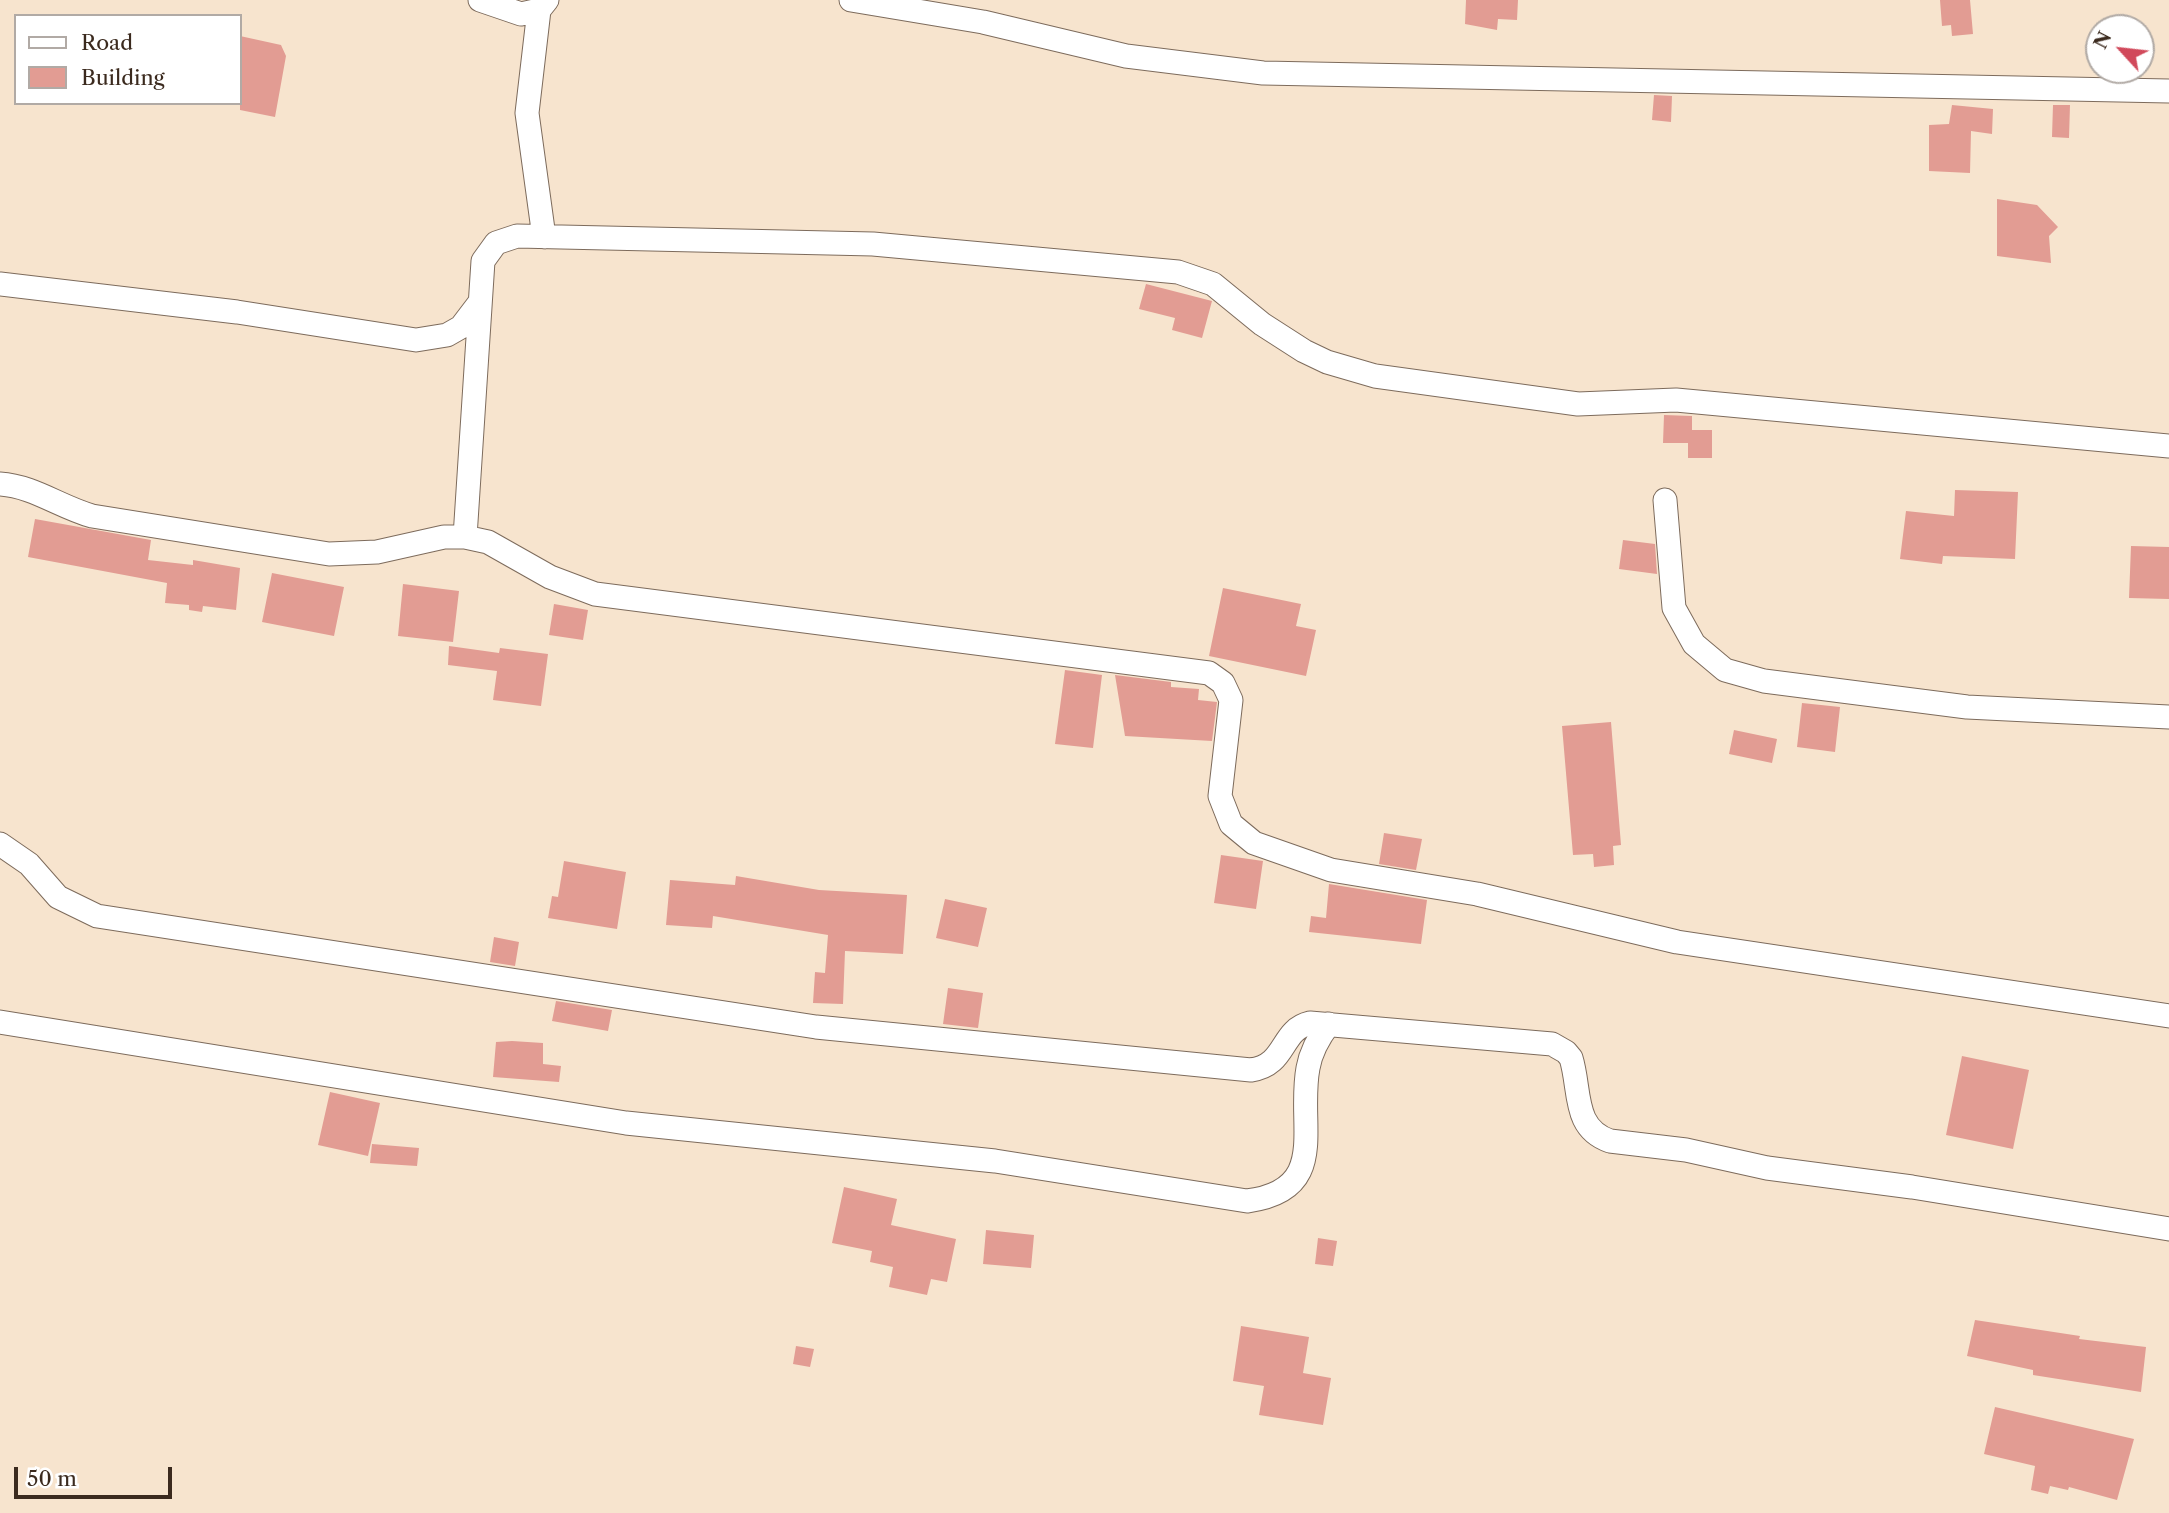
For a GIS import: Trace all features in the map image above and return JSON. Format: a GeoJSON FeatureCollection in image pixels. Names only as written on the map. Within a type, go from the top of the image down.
{"type":"FeatureCollection","features":[{"type":"Feature","properties":{"kind":"street"},"geometry":{"type":"LineString","coordinates":[[480,0],[521,14],[543,5]]}},
{"type":"Feature","properties":{"kind":"street"},"geometry":{"type":"LineString","coordinates":[[851,0],[983,22],[1126,56],[1262,73],[2169,91]]}},
{"type":"Feature","properties":{"kind":"street"},"geometry":{"type":"LineString","coordinates":[[543,5],[527,113],[544,237]]}},
{"type":"Feature","properties":{"kind":"street"},"geometry":{"type":"LineString","coordinates":[[465,537],[483,261],[496,243],[517,236],[873,244],[1178,272],[1213,284],[1272,331],[1304,351],[1351,370],[1375,376],[1578,404],[1676,400],[2169,446]]}},
{"type":"Feature","properties":{"kind":"street"},"geometry":{"type":"LineString","coordinates":[[0,284],[237,312],[416,340],[447,335],[461,327],[480,302]]}},
{"type":"Feature","properties":{"kind":"street"},"geometry":{"type":"LineString","coordinates":[[0,484],[27,488],[64,507],[92,516],[329,554],[377,552],[444,537],[465,537],[488,542],[550,577],[595,594],[1209,673],[1223,683],[1231,700],[1221,779],[1220,796],[1224,811],[1241,835],[1254,843],[1305,862],[1358,876],[1477,894],[1677,942],[2169,1016]]}},
{"type":"Feature","properties":{"kind":"street"},"geometry":{"type":"LineString","coordinates":[[1665,500],[1674,608],[1694,644],[1725,670],[1764,681],[1891,699],[2068,714],[2169,717]]}},
{"type":"Feature","properties":{"kind":"street"},"geometry":{"type":"LineString","coordinates":[[0,844],[24,859],[58,897],[97,916],[816,1027],[1251,1070],[1274,1061],[1296,1028],[1310,1023],[1559,1047],[1571,1058],[1585,1124],[1600,1138],[1609,1141],[1686,1150],[1767,1168],[1912,1187],[2169,1229]]}},
{"type":"Feature","properties":{"kind":"street"},"geometry":{"type":"LineString","coordinates":[[0,1022],[626,1123],[995,1161],[1247,1201],[1282,1192],[1294,1182],[1302,1168],[1306,1152],[1308,1068],[1315,1046],[1329,1024]]}},
{"type":"Feature","properties":{"kind":"building"},"geometry":{"type":"Polygon","coordinates":[[[1466,0],[1518,0],[1517,20],[1498,19],[1497,30],[1465,24],[1466,0]]]}},
{"type":"Feature","properties":{"kind":"building"},"geometry":{"type":"Polygon","coordinates":[[[1940,0],[1970,0],[1973,34],[1952,36],[1951,25],[1942,26],[1940,0]]]}},
{"type":"Feature","properties":{"kind":"building"},"geometry":{"type":"Polygon","coordinates":[[[242,36],[281,45],[286,56],[275,117],[240,110],[242,36]]]}},
{"type":"Feature","properties":{"kind":"building"},"geometry":{"type":"Polygon","coordinates":[[[1654,95],[1672,96],[1671,122],[1652,120],[1654,95]]]}},
{"type":"Feature","properties":{"kind":"building"},"geometry":{"type":"Polygon","coordinates":[[[1952,105],[1993,109],[1992,134],[1971,131],[1970,173],[1929,171],[1929,125],[1949,124],[1952,105]]]}},
{"type":"Feature","properties":{"kind":"building"},"geometry":{"type":"Polygon","coordinates":[[[2053,105],[2070,105],[2069,138],[2052,137],[2053,105]]]}},
{"type":"Feature","properties":{"kind":"building"},"geometry":{"type":"Polygon","coordinates":[[[1997,199],[2037,205],[2058,227],[2049,236],[2051,263],[1997,256],[1997,199]]]}},
{"type":"Feature","properties":{"kind":"building"},"geometry":{"type":"Polygon","coordinates":[[[1146,284],[1212,301],[1202,338],[1172,330],[1175,318],[1139,309],[1146,284]]]}},
{"type":"Feature","properties":{"kind":"building"},"geometry":{"type":"Polygon","coordinates":[[[1664,415],[1692,416],[1692,430],[1712,430],[1712,458],[1688,458],[1688,443],[1663,443],[1664,415]]]}},
{"type":"Feature","properties":{"kind":"building"},"geometry":{"type":"Polygon","coordinates":[[[1955,490],[2018,492],[2015,559],[1943,556],[1942,564],[1900,559],[1906,511],[1954,516],[1955,490]]]}},
{"type":"Feature","properties":{"kind":"building"},"geometry":{"type":"Polygon","coordinates":[[[35,519],[151,540],[148,560],[193,565],[193,560],[240,568],[236,610],[203,606],[202,612],[189,610],[189,605],[165,603],[167,583],[28,557],[35,519]]]}},
{"type":"Feature","properties":{"kind":"building"},"geometry":{"type":"Polygon","coordinates":[[[1623,540],[1655,544],[1657,574],[1619,569],[1623,540]]]}},
{"type":"Feature","properties":{"kind":"building"},"geometry":{"type":"Polygon","coordinates":[[[2131,546],[2169,547],[2169,599],[2129,598],[2131,546]]]}},
{"type":"Feature","properties":{"kind":"building"},"geometry":{"type":"Polygon","coordinates":[[[272,573],[344,587],[334,636],[262,622],[272,573]]]}},
{"type":"Feature","properties":{"kind":"building"},"geometry":{"type":"Polygon","coordinates":[[[403,584],[459,591],[453,642],[398,636],[403,584]]]}},
{"type":"Feature","properties":{"kind":"building"},"geometry":{"type":"Polygon","coordinates":[[[1223,588],[1301,604],[1296,626],[1316,630],[1306,676],[1209,656],[1223,588]]]}},
{"type":"Feature","properties":{"kind":"building"},"geometry":{"type":"Polygon","coordinates":[[[554,604],[588,610],[583,640],[549,635],[554,604]]]}},
{"type":"Feature","properties":{"kind":"building"},"geometry":{"type":"Polygon","coordinates":[[[449,646],[499,653],[500,648],[548,654],[541,706],[493,700],[497,671],[448,665],[449,646]]]}},
{"type":"Feature","properties":{"kind":"building"},"geometry":{"type":"Polygon","coordinates":[[[1065,670],[1102,675],[1093,748],[1055,744],[1065,670]]]}},
{"type":"Feature","properties":{"kind":"building"},"geometry":{"type":"Polygon","coordinates":[[[1115,675],[1171,682],[1171,687],[1199,689],[1198,700],[1217,702],[1212,741],[1125,736],[1115,675]]]}},
{"type":"Feature","properties":{"kind":"building"},"geometry":{"type":"Polygon","coordinates":[[[1802,703],[1840,707],[1835,752],[1797,747],[1802,703]]]}},
{"type":"Feature","properties":{"kind":"building"},"geometry":{"type":"Polygon","coordinates":[[[1611,722],[1621,845],[1613,846],[1614,865],[1594,867],[1593,854],[1573,855],[1562,726],[1611,722]]]}},
{"type":"Feature","properties":{"kind":"building"},"geometry":{"type":"Polygon","coordinates":[[[1734,730],[1777,739],[1772,763],[1729,754],[1734,730]]]}},
{"type":"Feature","properties":{"kind":"building"},"geometry":{"type":"Polygon","coordinates":[[[1384,833],[1422,839],[1416,870],[1379,864],[1384,833]]]}},
{"type":"Feature","properties":{"kind":"building"},"geometry":{"type":"Polygon","coordinates":[[[1221,855],[1263,861],[1256,909],[1214,903],[1221,855]]]}},
{"type":"Feature","properties":{"kind":"building"},"geometry":{"type":"Polygon","coordinates":[[[564,861],[626,872],[617,929],[548,918],[552,896],[558,897],[564,861]]]}},
{"type":"Feature","properties":{"kind":"building"},"geometry":{"type":"Polygon","coordinates":[[[736,876],[819,890],[907,895],[903,954],[845,951],[843,1004],[813,1003],[815,972],[825,973],[828,935],[713,916],[712,928],[666,925],[670,880],[735,885],[736,876]]]}},
{"type":"Feature","properties":{"kind":"building"},"geometry":{"type":"Polygon","coordinates":[[[1329,884],[1427,900],[1421,944],[1309,932],[1311,916],[1326,918],[1329,884]]]}},
{"type":"Feature","properties":{"kind":"building"},"geometry":{"type":"Polygon","coordinates":[[[945,899],[987,908],[978,947],[936,938],[945,899]]]}},
{"type":"Feature","properties":{"kind":"building"},"geometry":{"type":"Polygon","coordinates":[[[494,937],[519,942],[515,966],[490,962],[494,937]]]}},
{"type":"Feature","properties":{"kind":"building"},"geometry":{"type":"Polygon","coordinates":[[[948,988],[983,993],[978,1028],[943,1024],[948,988]]]}},
{"type":"Feature","properties":{"kind":"building"},"geometry":{"type":"Polygon","coordinates":[[[556,1001],[612,1010],[608,1031],[552,1021],[556,1001]]]}},
{"type":"Feature","properties":{"kind":"building"},"geometry":{"type":"Polygon","coordinates":[[[496,1042],[543,1043],[543,1064],[561,1066],[559,1082],[493,1077],[496,1042]]]}},
{"type":"Feature","properties":{"kind":"building"},"geometry":{"type":"Polygon","coordinates":[[[1962,1056],[2029,1070],[2013,1149],[1946,1135],[1962,1056]]]}},
{"type":"Feature","properties":{"kind":"building"},"geometry":{"type":"Polygon","coordinates":[[[330,1092],[380,1103],[368,1156],[318,1145],[330,1092]]]}},
{"type":"Feature","properties":{"kind":"building"},"geometry":{"type":"Polygon","coordinates":[[[372,1144],[419,1148],[417,1166],[370,1163],[372,1144]]]}},
{"type":"Feature","properties":{"kind":"building"},"geometry":{"type":"Polygon","coordinates":[[[844,1187],[897,1199],[891,1225],[956,1239],[947,1282],[931,1279],[927,1295],[889,1287],[893,1267],[870,1262],[872,1251],[832,1243],[844,1187]]]}},
{"type":"Feature","properties":{"kind":"building"},"geometry":{"type":"Polygon","coordinates":[[[986,1230],[1034,1235],[1031,1268],[983,1264],[986,1230]]]}},
{"type":"Feature","properties":{"kind":"building"},"geometry":{"type":"Polygon","coordinates":[[[1318,1238],[1337,1241],[1333,1266],[1315,1264],[1318,1238]]]}},
{"type":"Feature","properties":{"kind":"building"},"geometry":{"type":"Polygon","coordinates":[[[1975,1320],[2080,1336],[2079,1339],[2146,1347],[2141,1392],[2033,1375],[2033,1370],[1967,1356],[1975,1320]]]}},
{"type":"Feature","properties":{"kind":"building"},"geometry":{"type":"Polygon","coordinates":[[[1241,1326],[1309,1337],[1303,1373],[1331,1378],[1323,1425],[1259,1415],[1264,1386],[1233,1381],[1241,1326]]]}},
{"type":"Feature","properties":{"kind":"building"},"geometry":{"type":"Polygon","coordinates":[[[796,1346],[814,1349],[810,1367],[793,1364],[796,1346]]]}},
{"type":"Feature","properties":{"kind":"building"},"geometry":{"type":"Polygon","coordinates":[[[1995,1407],[2134,1439],[2117,1500],[2069,1487],[2068,1490],[2050,1486],[2048,1494],[2031,1490],[2035,1466],[1984,1454],[1995,1407]]]}}]}
